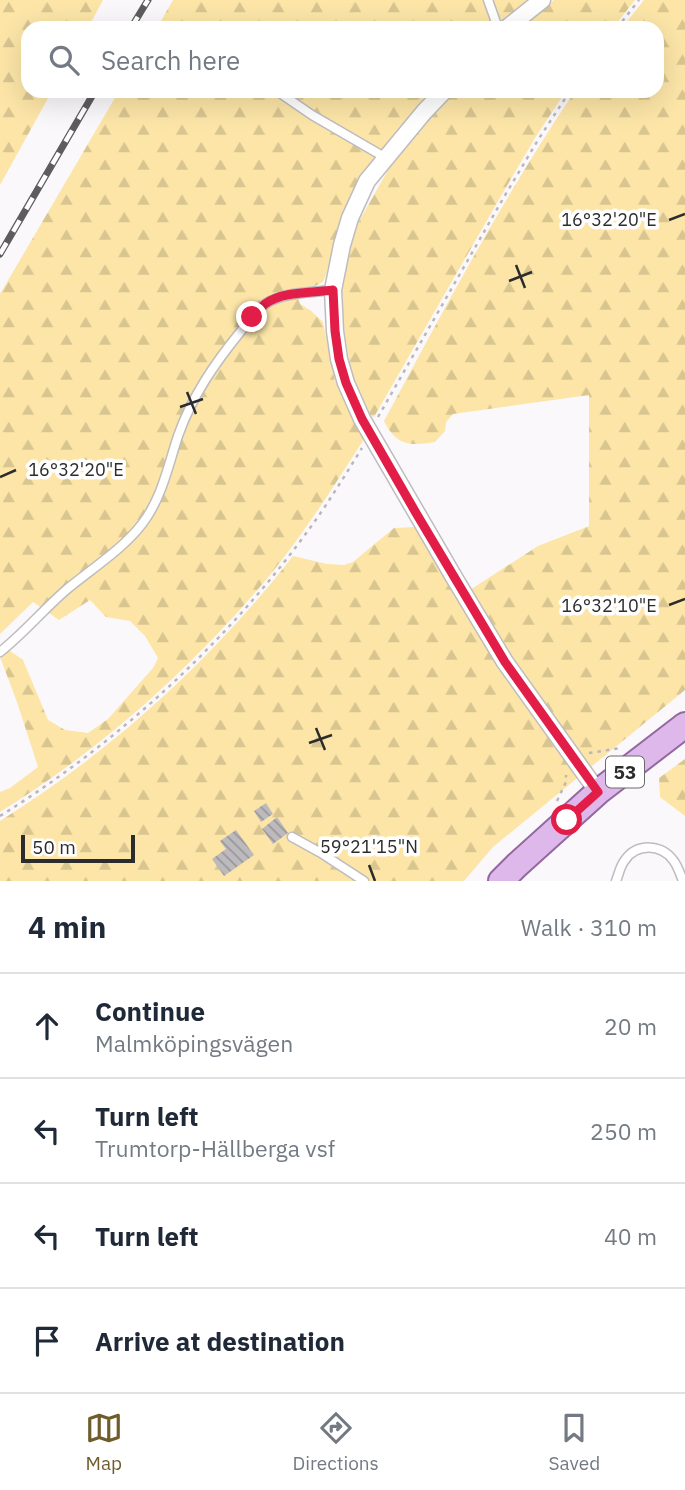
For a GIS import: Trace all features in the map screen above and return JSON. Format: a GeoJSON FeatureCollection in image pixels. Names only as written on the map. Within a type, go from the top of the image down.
{"type":"FeatureCollection","features":[{"type":"Feature","properties":{"kind":"main road","name":"53"},"geometry":{"type":"LineString","coordinates":[[501,881],[598,792],[685,725]]}},
{"type":"Feature","properties":{"kind":"street"},"geometry":{"type":"LineString","coordinates":[[516,21],[542,0]]}},
{"type":"Feature","properties":{"kind":"street"},"geometry":{"type":"LineString","coordinates":[[437,98],[367,181],[350,218],[333,290],[339,359],[346,383],[370,432],[505,662],[598,792]]}},
{"type":"Feature","properties":{"kind":"lane"},"geometry":{"type":"LineString","coordinates":[[488,0],[496,21]]}},
{"type":"Feature","properties":{"kind":"lane"},"geometry":{"type":"LineString","coordinates":[[286,98],[386,158]]}},
{"type":"Feature","properties":{"kind":"lane"},"geometry":{"type":"LineString","coordinates":[[0,652],[142,525],[163,485],[182,424],[194,398],[220,356],[252,317],[273,299],[333,290]]}},
{"type":"Feature","properties":{"kind":"lane"},"geometry":{"type":"LineString","coordinates":[[292,837],[364,881]]}},
{"type":"Feature","properties":{"kind":"lane"},"geometry":{"type":"LineString","coordinates":[[616,881],[623,861],[632,852],[644,847],[657,848],[667,854],[675,862],[682,881]]}},
{"type":"Feature","properties":{"kind":"path"},"geometry":{"type":"LineString","coordinates":[[622,21],[639,0]]}},
{"type":"Feature","properties":{"kind":"path"},"geometry":{"type":"LineString","coordinates":[[0,816],[54,781],[166,690],[222,634],[273,575],[322,512],[363,446],[524,163],[566,98]]}},
{"type":"Feature","properties":{"kind":"green space"},"geometry":{"type":"Polygon","coordinates":[[[0,0],[103,0],[92,21],[21,21],[21,98],[48,98],[0,185],[0,0]]]}},
{"type":"Feature","properties":{"kind":"green space"},"geometry":{"type":"Polygon","coordinates":[[[173,0],[528,0],[503,21],[161,21],[173,0]]]}},
{"type":"Feature","properties":{"kind":"green space"},"geometry":{"type":"Polygon","coordinates":[[[554,0],[635,0],[618,21],[527,21],[554,0]]]}},
{"type":"Feature","properties":{"kind":"green space"},"geometry":{"type":"Polygon","coordinates":[[[644,0],[685,0],[685,690],[493,847],[464,881],[0,881],[0,821],[82,765],[158,701],[229,631],[293,556],[344,565],[353,562],[394,528],[415,527],[456,599],[538,546],[589,526],[589,395],[453,414],[446,422],[445,431],[435,442],[411,444],[399,440],[384,421],[499,212],[570,98],[664,98],[664,21],[628,21],[644,0]]]}},
{"type":"Feature","properties":{"kind":"green space"},"geometry":{"type":"Polygon","coordinates":[[[115,98],[430,98],[346,213],[323,282],[297,288],[300,304],[323,322],[335,381],[364,439],[283,559],[210,642],[110,734],[38,788],[0,812],[0,792],[10,788],[38,767],[0,657],[9,650],[23,660],[48,720],[65,730],[88,733],[108,719],[153,668],[158,658],[145,636],[130,621],[106,617],[90,600],[59,620],[33,602],[0,634],[0,294],[115,98]]]}},
{"type":"Feature","properties":{"kind":"green space"},"geometry":{"type":"Polygon","coordinates":[[[448,98],[561,98],[535,138],[374,417],[371,416],[353,378],[342,313],[342,272],[358,223],[392,163],[448,98]]]}},
{"type":"Feature","properties":{"kind":"green space"},"geometry":{"type":"Polygon","coordinates":[[[685,759],[685,816],[660,797],[659,778],[685,759]]]}},
{"type":"Feature","properties":{"kind":"building"},"geometry":{"type":"Polygon","coordinates":[[[266,803],[273,814],[261,822],[254,811],[266,803]]]}},
{"type":"Feature","properties":{"kind":"building"},"geometry":{"type":"Polygon","coordinates":[[[277,817],[288,833],[273,844],[262,829],[277,817]]]}},
{"type":"Feature","properties":{"kind":"building"},"geometry":{"type":"Polygon","coordinates":[[[236,830],[254,855],[224,876],[212,859],[226,849],[220,841],[236,830]]]}},
{"type":"Feature","properties":{"kind":"railway"},"geometry":{"type":"LineString","coordinates":[[135,21],[148,0]]}},
{"type":"Feature","properties":{"kind":"railway"},"geometry":{"type":"LineString","coordinates":[[0,254],[91,98]]}},
{"type":"Feature","properties":{"kind":"route"},"geometry":{"type":"LineString","coordinates":[[252,317],[273,299],[333,290],[339,359],[362,419],[505,662],[598,792],[567,820]]}}]}
